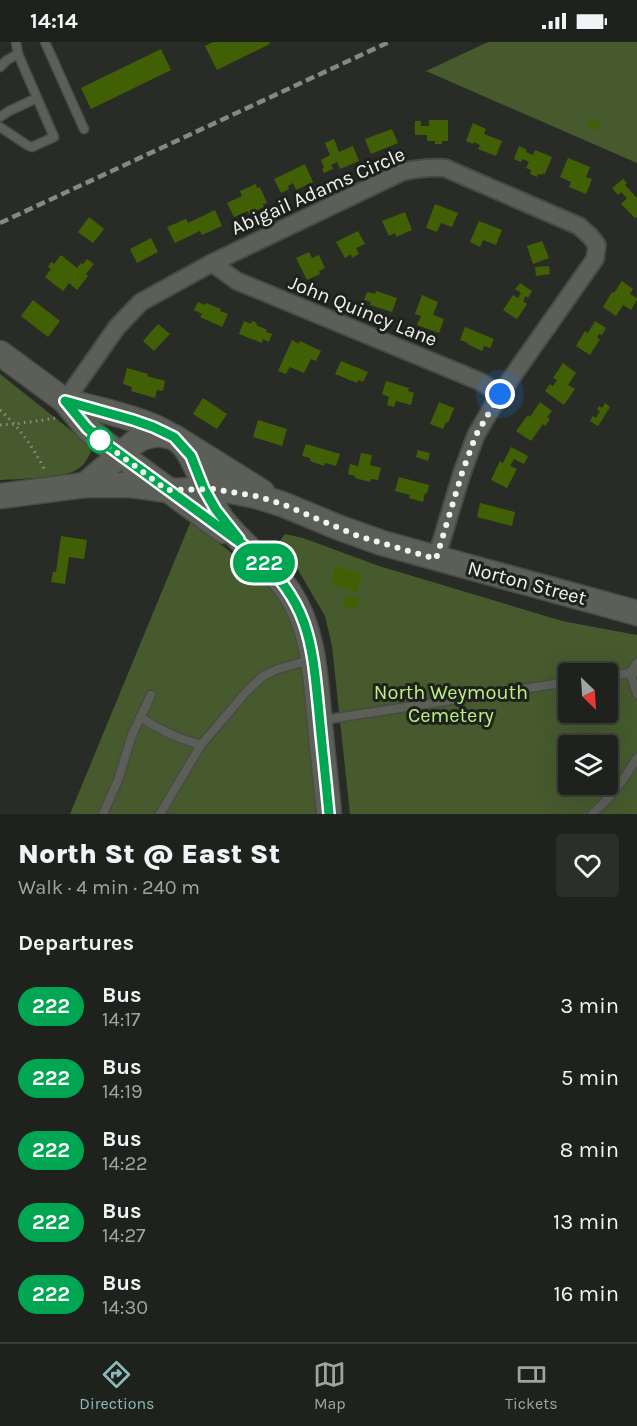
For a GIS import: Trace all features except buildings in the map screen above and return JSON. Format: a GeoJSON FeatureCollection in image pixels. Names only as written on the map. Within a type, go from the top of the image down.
{"type":"FeatureCollection","features":[{"type":"Feature","properties":{"kind":"street","name":"Abigail Adams Circle"},"geometry":{"type":"LineString","coordinates":[[62,409],[117,327],[141,302],[212,263],[402,172],[417,168],[445,168],[579,226],[591,236],[597,245],[595,259],[500,394],[476,435],[436,559]]}},
{"type":"Feature","properties":{"kind":"street","name":"John Quincy Lane"},"geometry":{"type":"LineString","coordinates":[[212,263],[237,281],[479,381],[500,394]]}},
{"type":"Feature","properties":{"kind":"street"},"geometry":{"type":"LineString","coordinates":[[0,352],[62,409],[103,442],[253,552]]}},
{"type":"Feature","properties":{"kind":"street","name":"Norton Street"},"geometry":{"type":"LineString","coordinates":[[62,409],[133,420],[153,427],[174,437],[282,504]]}},
{"type":"Feature","properties":{"kind":"street"},"geometry":{"type":"LineString","coordinates":[[85,485],[134,443],[149,435],[174,437],[191,456],[204,489],[223,520],[276,576],[294,601],[307,632],[313,660],[329,814]]}},
{"type":"Feature","properties":{"kind":"street"},"geometry":{"type":"LineString","coordinates":[[0,496],[85,485],[143,485],[167,490]]}},
{"type":"Feature","properties":{"kind":"street","name":"Norton Street"},"geometry":{"type":"LineString","coordinates":[[167,490],[204,489],[245,493],[282,504],[358,536],[637,613]]}},
{"type":"Feature","properties":{"kind":"lane"},"geometry":{"type":"LineString","coordinates":[[0,127],[32,147],[54,137],[18,54],[16,42]]}},
{"type":"Feature","properties":{"kind":"lane"},"geometry":{"type":"LineString","coordinates":[[45,42],[84,129]]}},
{"type":"Feature","properties":{"kind":"lane"},"geometry":{"type":"LineString","coordinates":[[0,67],[18,54]]}},
{"type":"Feature","properties":{"kind":"lane"},"geometry":{"type":"LineString","coordinates":[[0,117],[37,98]]}},
{"type":"Feature","properties":{"kind":"lane"},"geometry":{"type":"LineString","coordinates":[[160,814],[201,745],[247,691],[263,676],[288,665],[313,660]]}},
{"type":"Feature","properties":{"kind":"lane"},"geometry":{"type":"LineString","coordinates":[[637,663],[633,673],[637,694]]}},
{"type":"Feature","properties":{"kind":"lane"},"geometry":{"type":"LineString","coordinates":[[618,675],[633,673]]}},
{"type":"Feature","properties":{"kind":"lane"},"geometry":{"type":"LineString","coordinates":[[320,721],[558,684]]}},
{"type":"Feature","properties":{"kind":"lane"},"geometry":{"type":"LineString","coordinates":[[103,814],[118,780],[132,735],[151,695]]}},
{"type":"Feature","properties":{"kind":"lane"},"geometry":{"type":"LineString","coordinates":[[140,717],[153,726],[201,745]]}},
{"type":"Feature","properties":{"kind":"lane"},"geometry":{"type":"LineString","coordinates":[[592,814],[628,774],[637,758]]}},
{"type":"Feature","properties":{"kind":"path"},"geometry":{"type":"LineString","coordinates":[[0,425],[16,424],[62,409]]}},
{"type":"Feature","properties":{"kind":"path"},"geometry":{"type":"LineString","coordinates":[[0,410],[16,424],[32,446],[46,472]]}},
{"type":"Feature","properties":{"kind":"green space"},"geometry":{"type":"Polygon","coordinates":[[[488,42],[637,42],[637,163],[426,71],[488,42]]]}},
{"type":"Feature","properties":{"kind":"green space"},"geometry":{"type":"Polygon","coordinates":[[[0,374],[88,444],[91,452],[81,466],[70,473],[61,475],[0,480],[0,374]]]}},
{"type":"Feature","properties":{"kind":"green space"},"geometry":{"type":"Polygon","coordinates":[[[191,521],[257,573],[271,588],[297,632],[302,659],[316,814],[70,814],[191,521]]]}},
{"type":"Feature","properties":{"kind":"green space","name":"North Weymouth Cemetery"},"geometry":{"type":"Polygon","coordinates":[[[285,534],[303,538],[379,566],[562,621],[637,635],[637,814],[350,814],[332,646],[325,616],[298,570],[283,557],[278,543],[285,534]]]}},
{"type":"Feature","properties":{"kind":"railway"},"geometry":{"type":"LineString","coordinates":[[0,223],[389,42]]}},
{"type":"Feature","properties":{"kind":"bus line","name":"222"},"geometry":{"type":"LineString","coordinates":[[239,539],[210,501],[191,456],[174,437],[133,420],[65,401],[87,428],[103,442],[253,552],[270,568],[289,593],[304,621],[312,651],[329,814]]}},
{"type":"Feature","properties":{"kind":"route"},"geometry":{"type":"LineString","coordinates":[[100,440],[167,490],[213,489],[268,499],[358,536],[436,559],[476,435],[500,394]]}}]}
